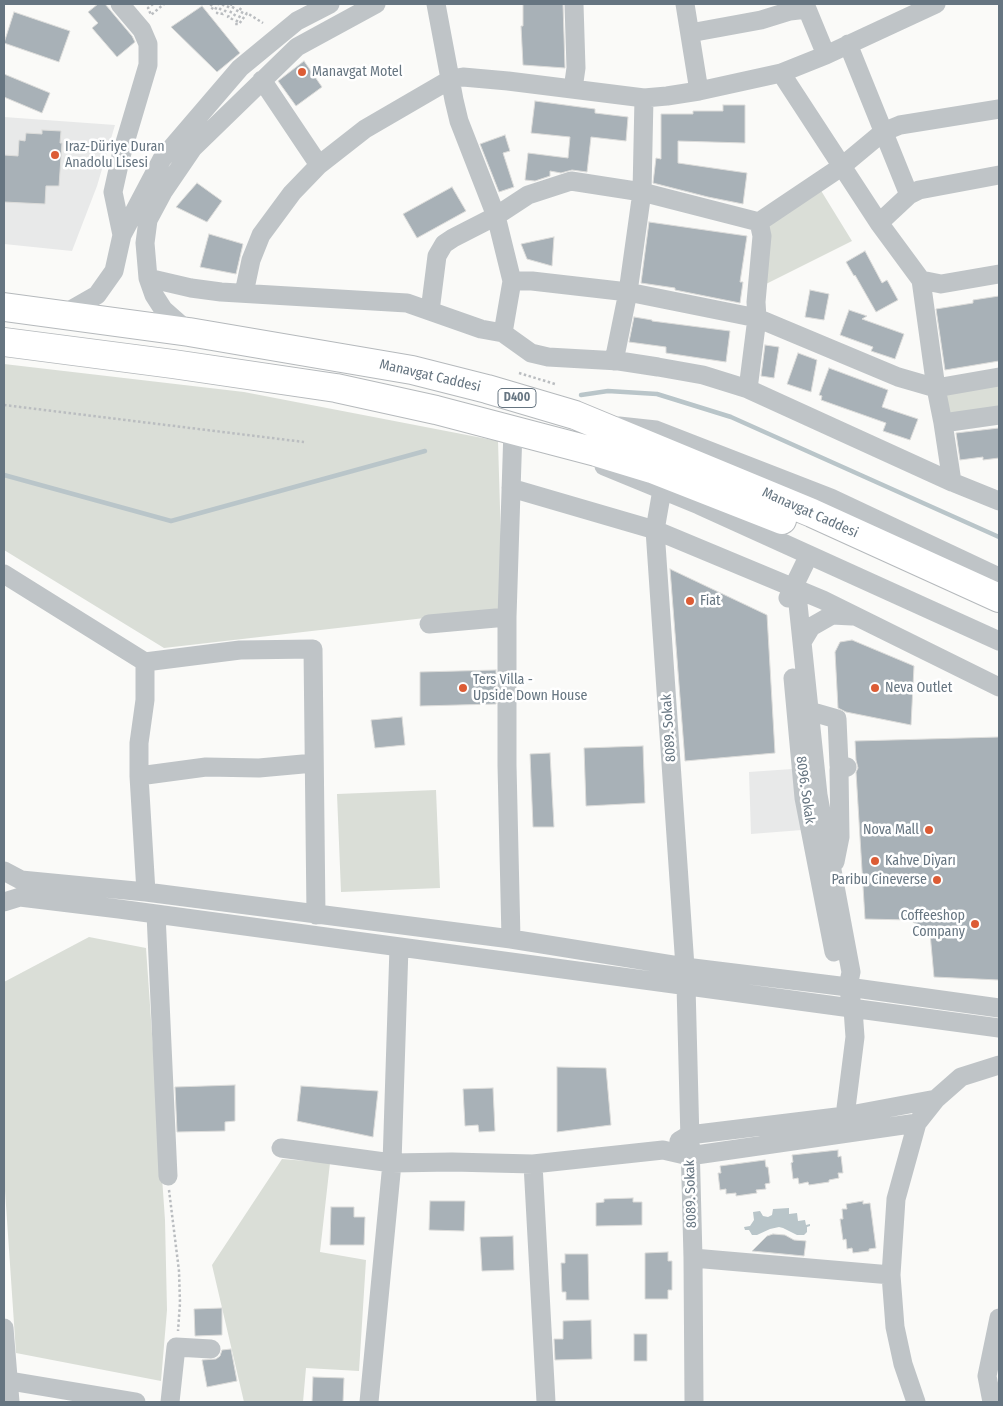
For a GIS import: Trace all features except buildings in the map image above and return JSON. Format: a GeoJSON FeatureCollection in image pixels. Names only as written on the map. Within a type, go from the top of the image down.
{"type":"FeatureCollection","features":[{"type":"Feature","properties":{"kind":"highway","name":"Manavgat Caddesi"},"geometry":{"type":"LineString","coordinates":[[4,307],[189,332],[412,370],[487,389],[601,424],[812,513],[999,598]]}},
{"type":"Feature","properties":{"kind":"highway","name":"Manavgat Caddesi"},"geometry":{"type":"LineString","coordinates":[[4,342],[336,388],[436,410],[556,441],[652,469],[785,521],[884,563],[999,618]]}},
{"type":"Feature","properties":{"kind":"street"},"geometry":{"type":"LineString","coordinates":[[120,4],[142,30],[148,44],[148,65],[120,156],[113,192],[122,235]]}},
{"type":"Feature","properties":{"kind":"street"},"geometry":{"type":"LineString","coordinates":[[62,315],[97,296],[114,271],[122,235],[162,159],[240,68],[297,21],[330,4]]}},
{"type":"Feature","properties":{"kind":"street"},"geometry":{"type":"LineString","coordinates":[[189,332],[163,310],[154,295],[148,278],[145,243],[148,220],[163,192],[193,148],[297,47],[376,4]]}},
{"type":"Feature","properties":{"kind":"street"},"geometry":{"type":"LineString","coordinates":[[436,4],[459,121],[496,216],[512,282],[502,333]]}},
{"type":"Feature","properties":{"kind":"street"},"geometry":{"type":"LineString","coordinates":[[573,89],[576,68],[574,4]]}},
{"type":"Feature","properties":{"kind":"street"},"geometry":{"type":"LineString","coordinates":[[685,4],[699,90]]}},
{"type":"Feature","properties":{"kind":"street"},"geometry":{"type":"LineString","coordinates":[[244,293],[251,260],[261,235],[292,193],[319,165],[365,129],[451,79],[463,77],[490,79],[644,98],[699,90],[781,73],[826,55],[936,4]]}},
{"type":"Feature","properties":{"kind":"street"},"geometry":{"type":"LineString","coordinates":[[690,33],[761,20],[806,6],[826,55]]}},
{"type":"Feature","properties":{"kind":"street"},"geometry":{"type":"LineString","coordinates":[[848,44],[908,195]]}},
{"type":"Feature","properties":{"kind":"street"},"geometry":{"type":"LineString","coordinates":[[781,73],[841,167],[921,280],[936,388],[952,482]]}},
{"type":"Feature","properties":{"kind":"street"},"geometry":{"type":"LineString","coordinates":[[262,80],[319,165]]}},
{"type":"Feature","properties":{"kind":"street"},"geometry":{"type":"LineString","coordinates":[[614,361],[628,292],[642,192],[644,98]]}},
{"type":"Feature","properties":{"kind":"street"},"geometry":{"type":"LineString","coordinates":[[430,311],[437,256],[440,249],[453,238],[496,216],[528,195],[571,181],[642,192],[759,222],[841,167],[883,132],[900,125],[999,108]]}},
{"type":"Feature","properties":{"kind":"street"},"geometry":{"type":"LineString","coordinates":[[879,223],[908,195],[919,190],[999,176]]}},
{"type":"Feature","properties":{"kind":"street"},"geometry":{"type":"LineString","coordinates":[[748,389],[758,318],[756,302],[762,236],[759,222]]}},
{"type":"Feature","properties":{"kind":"street"},"geometry":{"type":"LineString","coordinates":[[921,280],[941,284],[999,274]]}},
{"type":"Feature","properties":{"kind":"street"},"geometry":{"type":"LineString","coordinates":[[148,278],[191,288],[407,303],[481,329],[502,333],[531,353],[548,357],[658,366],[703,375],[748,389],[952,482],[999,501]]}},
{"type":"Feature","properties":{"kind":"street"},"geometry":{"type":"LineString","coordinates":[[512,282],[532,281],[628,292],[758,318],[898,377],[936,388],[999,376]]}},
{"type":"Feature","properties":{"kind":"street"},"geometry":{"type":"LineString","coordinates":[[943,422],[999,415]]}},
{"type":"Feature","properties":{"kind":"street"},"geometry":{"type":"LineString","coordinates":[[601,424],[656,430],[831,498],[999,577]]}},
{"type":"Feature","properties":{"kind":"street"},"geometry":{"type":"LineString","coordinates":[[511,939],[507,765],[507,617],[512,429]]}},
{"type":"Feature","properties":{"kind":"street"},"geometry":{"type":"LineString","coordinates":[[556,441],[593,462],[699,505],[999,641]]}},
{"type":"Feature","properties":{"kind":"street"},"geometry":{"type":"LineString","coordinates":[[511,488],[655,530],[855,616],[999,687]]}},
{"type":"Feature","properties":{"kind":"street","name":"8089. Sokak"},"geometry":{"type":"LineString","coordinates":[[662,490],[655,530],[686,976],[693,1258],[694,1402]]}},
{"type":"Feature","properties":{"kind":"street","name":"8096. Sokak"},"geometry":{"type":"LineString","coordinates":[[809,555],[786,601],[804,798],[839,973],[848,987],[853,1009],[855,1037],[845,1116]]}},
{"type":"Feature","properties":{"kind":"street"},"geometry":{"type":"LineString","coordinates":[[4,574],[145,662],[240,650],[313,649],[316,915]]}},
{"type":"Feature","properties":{"kind":"street","name":"8096. Sokak"},"geometry":{"type":"LineString","coordinates":[[793,589],[798,604],[818,795],[851,972],[848,987]]}},
{"type":"Feature","properties":{"kind":"street"},"geometry":{"type":"LineString","coordinates":[[802,642],[811,627],[832,615],[855,616]]}},
{"type":"Feature","properties":{"kind":"street"},"geometry":{"type":"LineString","coordinates":[[429,624],[507,617]]}},
{"type":"Feature","properties":{"kind":"street"},"geometry":{"type":"LineString","coordinates":[[145,662],[145,700],[139,743],[139,776],[146,892]]}},
{"type":"Feature","properties":{"kind":"street"},"geometry":{"type":"LineString","coordinates":[[809,711],[837,719],[839,765],[847,767],[839,770],[840,837],[833,873]]}},
{"type":"Feature","properties":{"kind":"street"},"geometry":{"type":"LineString","coordinates":[[139,776],[206,767],[259,768],[314,763]]}},
{"type":"Feature","properties":{"kind":"street"},"geometry":{"type":"LineString","coordinates":[[4,871],[21,880],[146,892],[511,939],[853,1009],[999,1028]]}},
{"type":"Feature","properties":{"kind":"street"},"geometry":{"type":"LineString","coordinates":[[4,902],[20,897],[399,947],[686,976],[848,987],[999,1008]]}},
{"type":"Feature","properties":{"kind":"street"},"geometry":{"type":"LineString","coordinates":[[156,914],[168,1176]]}},
{"type":"Feature","properties":{"kind":"street"},"geometry":{"type":"LineString","coordinates":[[369,1402],[392,1163],[399,947]]}},
{"type":"Feature","properties":{"kind":"street"},"geometry":{"type":"LineString","coordinates":[[916,1402],[903,1364],[895,1327],[891,1276],[896,1199],[917,1123],[936,1099],[961,1077],[999,1065]]}},
{"type":"Feature","properties":{"kind":"street"},"geometry":{"type":"LineString","coordinates":[[663,1150],[689,1135],[845,1116],[936,1099]]}},
{"type":"Feature","properties":{"kind":"street"},"geometry":{"type":"LineString","coordinates":[[281,1148],[392,1163],[533,1164],[663,1150],[689,1156],[917,1123]]}},
{"type":"Feature","properties":{"kind":"street"},"geometry":{"type":"LineString","coordinates":[[533,1164],[546,1402]]}},
{"type":"Feature","properties":{"kind":"street"},"geometry":{"type":"LineString","coordinates":[[693,1258],[891,1276]]}},
{"type":"Feature","properties":{"kind":"street"},"geometry":{"type":"LineString","coordinates":[[993,1401],[988,1376],[999,1318]]}},
{"type":"Feature","properties":{"kind":"street"},"geometry":{"type":"LineString","coordinates":[[4,1328],[6,1380],[10,1402]]}},
{"type":"Feature","properties":{"kind":"street"},"geometry":{"type":"LineString","coordinates":[[170,1402],[176,1347],[211,1349]]}},
{"type":"Feature","properties":{"kind":"street"},"geometry":{"type":"LineString","coordinates":[[6,1380],[136,1402]]}},
{"type":"Feature","properties":{"kind":"path"},"geometry":{"type":"LineString","coordinates":[[153,4],[148,8],[150,15],[164,4]]}},
{"type":"Feature","properties":{"kind":"path"},"geometry":{"type":"LineString","coordinates":[[212,4],[210,7],[215,10],[218,4]]}},
{"type":"Feature","properties":{"kind":"path"},"geometry":{"type":"LineString","coordinates":[[224,4],[217,13],[223,14],[230,4],[234,6],[228,17],[232,18],[240,8],[243,11],[235,24],[239,24],[247,13],[263,23]]}},
{"type":"Feature","properties":{"kind":"path"},"geometry":{"type":"LineString","coordinates":[[519,373],[555,384]]}},
{"type":"Feature","properties":{"kind":"path"},"geometry":{"type":"LineString","coordinates":[[4,404],[304,442]]}},
{"type":"Feature","properties":{"kind":"path"},"geometry":{"type":"LineString","coordinates":[[168,1176],[169,1207],[179,1270],[180,1304],[176,1347]]}},
{"type":"Feature","properties":{"kind":"shaded area","name":"Iraz-Düriye Duran Anadolu Lisesi"},"geometry":{"type":"Polygon","coordinates":[[[4,117],[115,125],[97,186],[72,251],[4,244],[4,117]]]}},
{"type":"Feature","properties":{"kind":"shaded area"},"geometry":{"type":"Polygon","coordinates":[[[820,189],[852,241],[764,285],[765,227],[820,189]]]}},
{"type":"Feature","properties":{"kind":"shaded area"},"geometry":{"type":"Polygon","coordinates":[[[4,364],[244,392],[498,441],[503,609],[164,648],[4,550],[4,364]]]}},
{"type":"Feature","properties":{"kind":"shaded area"},"geometry":{"type":"Polygon","coordinates":[[[999,384],[999,407],[949,413],[946,394],[999,384]]]}},
{"type":"Feature","properties":{"kind":"shaded area"},"geometry":{"type":"Polygon","coordinates":[[[792,769],[802,830],[751,834],[749,772],[792,769]]]}},
{"type":"Feature","properties":{"kind":"shaded area"},"geometry":{"type":"Polygon","coordinates":[[[436,790],[440,888],[341,892],[337,794],[436,790]]]}},
{"type":"Feature","properties":{"kind":"shaded area"},"geometry":{"type":"Polygon","coordinates":[[[89,937],[146,948],[165,1220],[167,1310],[161,1381],[16,1353],[4,1176],[4,982],[89,937]]]}},
{"type":"Feature","properties":{"kind":"shaded area"},"geometry":{"type":"Polygon","coordinates":[[[282,1159],[330,1163],[320,1252],[366,1260],[359,1371],[306,1368],[303,1402],[244,1402],[212,1265],[282,1159]]]}},
{"type":"Feature","properties":{"kind":"shaded area"},"geometry":{"type":"Polygon","coordinates":[[[789,1208],[789,1214],[797,1213],[798,1221],[805,1220],[806,1225],[810,1224],[804,1235],[797,1235],[779,1227],[757,1235],[752,1235],[749,1230],[745,1230],[744,1227],[750,1226],[754,1220],[753,1212],[760,1211],[763,1216],[768,1217],[772,1215],[773,1209],[789,1208]]]}},
{"type":"Feature","properties":{"kind":"waterway"},"geometry":{"type":"LineString","coordinates":[[581,395],[608,391],[657,394],[731,417],[999,537]]}},
{"type":"Feature","properties":{"kind":"waterway"},"geometry":{"type":"LineString","coordinates":[[4,475],[171,521],[425,451]]}},
{"type":"Feature","properties":{"kind":"place","name":"Manavgat Motel"},"geometry":{"type":"Point","coordinates":[302,72]}},
{"type":"Feature","properties":{"kind":"place","name":"Iraz-Düriye Duran Anadolu Lisesi"},"geometry":{"type":"Point","coordinates":[55,155]}},
{"type":"Feature","properties":{"kind":"place","name":"Fiat"},"geometry":{"type":"Point","coordinates":[690,601]}},
{"type":"Feature","properties":{"kind":"place","name":"Ters Villa - Upside Down House"},"geometry":{"type":"Point","coordinates":[463,688]}},
{"type":"Feature","properties":{"kind":"place","name":"Neva Outlet"},"geometry":{"type":"Point","coordinates":[875,688]}},
{"type":"Feature","properties":{"kind":"place","name":"Nova Mall"},"geometry":{"type":"Point","coordinates":[929,830]}},
{"type":"Feature","properties":{"kind":"place","name":"Kahve Diyarı"},"geometry":{"type":"Point","coordinates":[875,861]}},
{"type":"Feature","properties":{"kind":"place","name":"Paribu Cineverse"},"geometry":{"type":"Point","coordinates":[937,880]}},
{"type":"Feature","properties":{"kind":"place","name":"Coffeeshop Company"},"geometry":{"type":"Point","coordinates":[975,924]}}]}
